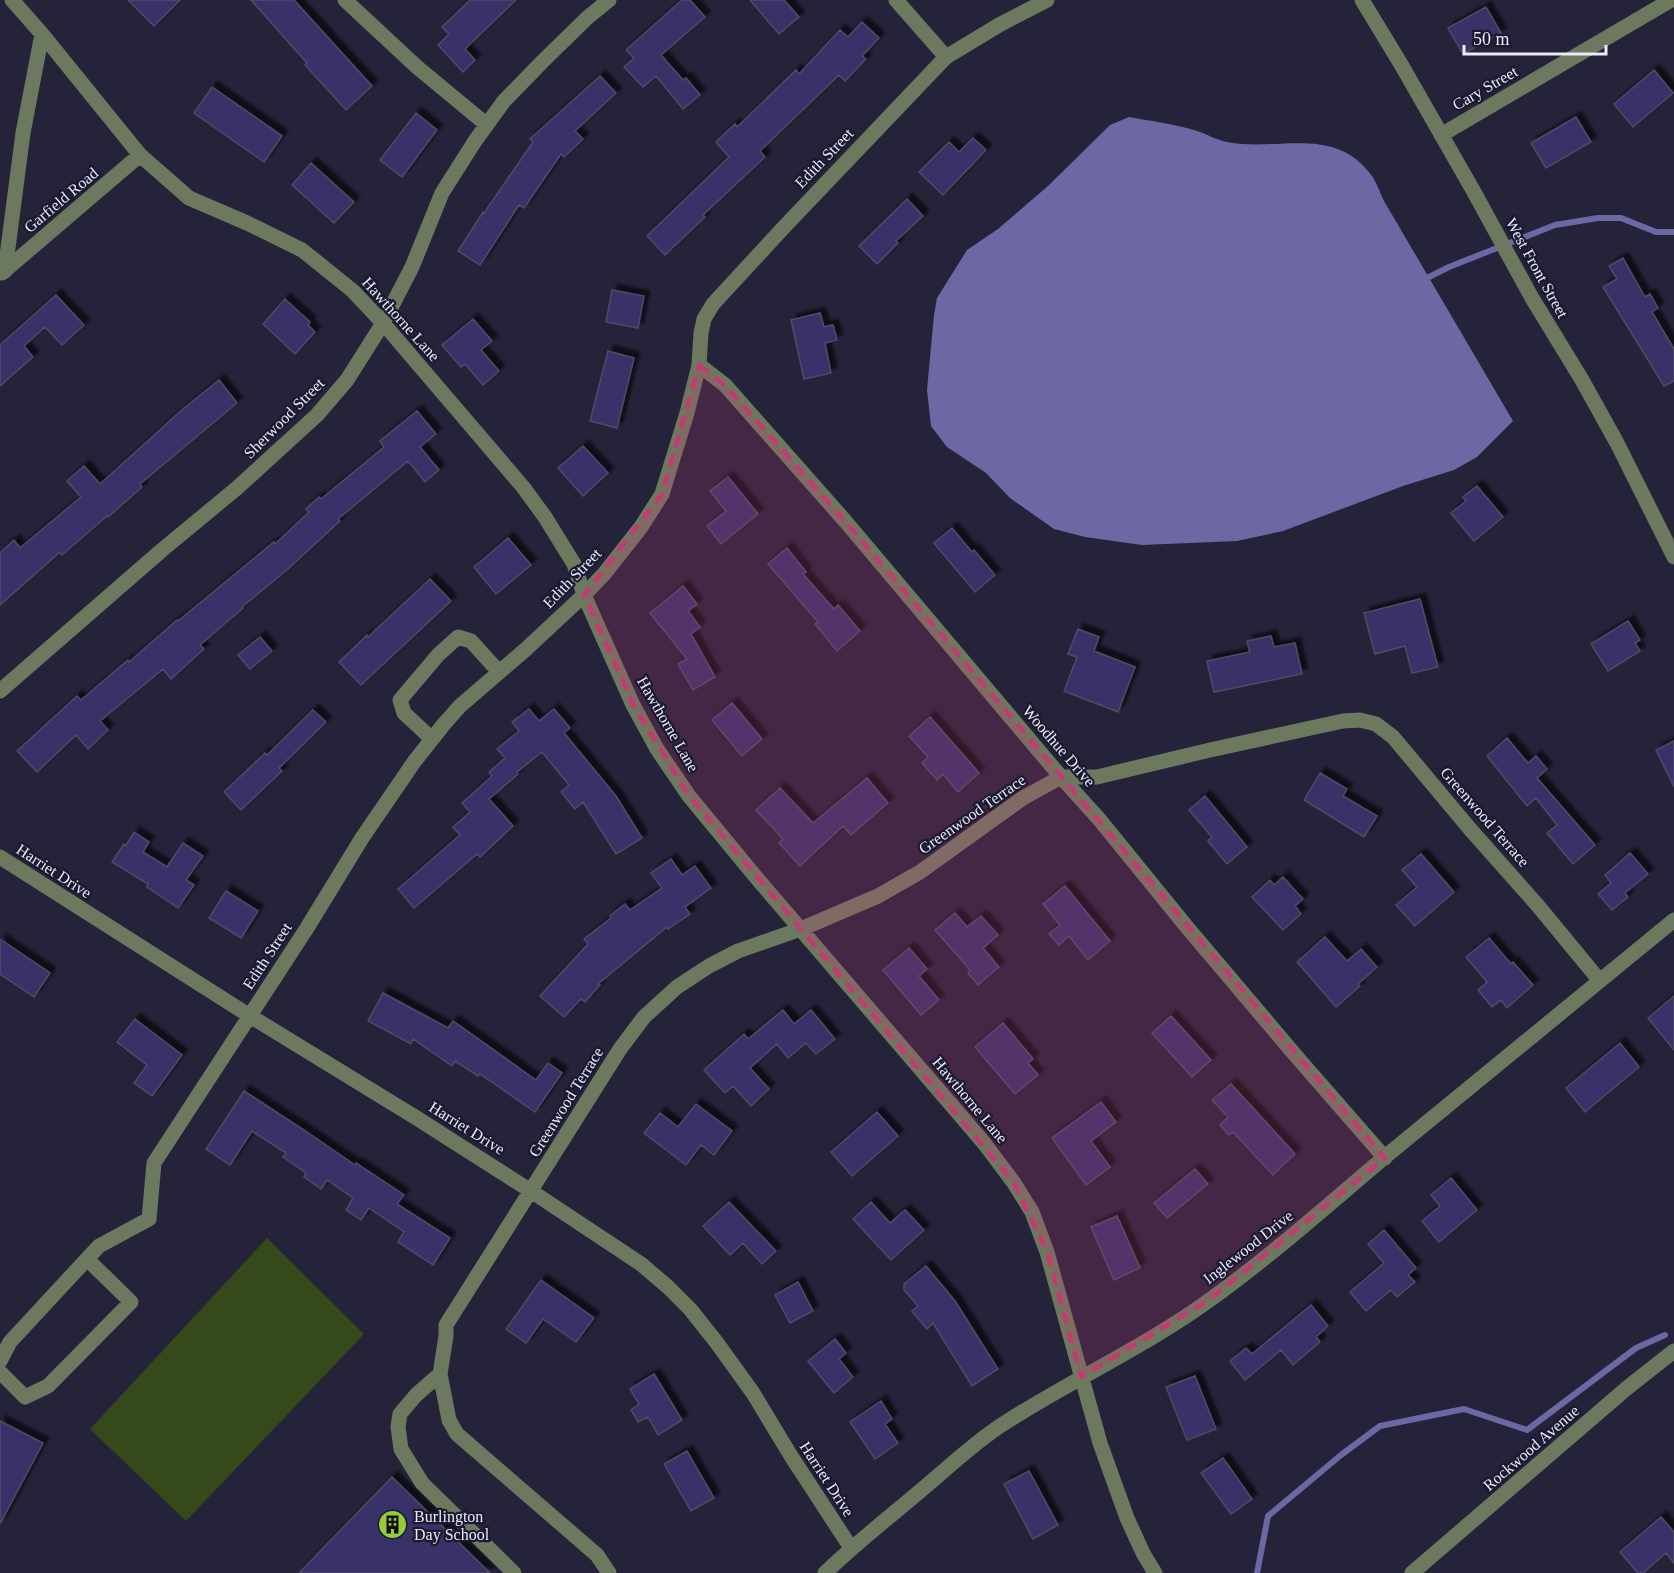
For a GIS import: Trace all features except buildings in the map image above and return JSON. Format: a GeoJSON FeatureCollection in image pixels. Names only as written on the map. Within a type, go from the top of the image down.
{"type":"FeatureCollection","features":[{"type":"Feature","properties":{"kind":"street","name":"Hawthorne Lane"},"geometry":{"type":"LineString","coordinates":[[12,0],[140,155],[189,198],[302,250],[353,291],[523,487],[574,564],[584,595],[633,705],[657,749],[689,796],[984,1143],[1032,1212],[1047,1252],[1066,1316],[1100,1443],[1127,1518],[1155,1573]]}},
{"type":"Feature","properties":{"kind":"street"},"geometry":{"type":"LineString","coordinates":[[345,0],[417,67],[487,125]]}},
{"type":"Feature","properties":{"kind":"street","name":"Sherwood Street"},"geometry":{"type":"LineString","coordinates":[[0,691],[237,488],[309,423],[347,380],[383,323],[412,267],[442,193],[487,125],[504,101],[542,62],[609,0]]}},
{"type":"Feature","properties":{"kind":"street"},"geometry":{"type":"LineString","coordinates":[[896,0],[945,57]]}},
{"type":"Feature","properties":{"kind":"street","name":"Edith Street"},"geometry":{"type":"LineString","coordinates":[[87,1259],[99,1246],[149,1219],[154,1163],[307,928],[362,838],[414,762],[460,706],[584,595],[604,574],[641,527],[662,494],[699,365],[704,319],[713,304],[945,57],[1047,0]]}},
{"type":"Feature","properties":{"kind":"street","name":"West Front Street"},"geometry":{"type":"LineString","coordinates":[[1362,0],[1474,192],[1532,298],[1582,380],[1617,443],[1674,557]]}},
{"type":"Feature","properties":{"kind":"street","name":"Cary Street"},"geometry":{"type":"LineString","coordinates":[[1441,135],[1671,0]]}},
{"type":"Feature","properties":{"kind":"street","name":"Garfield Road"},"geometry":{"type":"LineString","coordinates":[[2,273],[22,133],[42,34]]}},
{"type":"Feature","properties":{"kind":"street","name":"Garfield Road"},"geometry":{"type":"LineString","coordinates":[[2,273],[140,155]]}},
{"type":"Feature","properties":{"kind":"street","name":"Woodhue Drive"},"geometry":{"type":"LineString","coordinates":[[699,365],[725,385],[846,522],[1099,819],[1186,926],[1385,1158]]}},
{"type":"Feature","properties":{"kind":"street"},"geometry":{"type":"LineString","coordinates":[[432,739],[404,712],[400,700],[438,655],[458,638],[471,641],[499,672]]}},
{"type":"Feature","properties":{"kind":"street","name":"Greenwood Terrace"},"geometry":{"type":"LineString","coordinates":[[440,1374],[446,1325],[620,1049],[644,1017],[677,987],[709,966],[738,951],[801,929],[878,896],[920,872],[1023,798],[1061,777],[1097,777],[1343,721],[1360,720],[1376,724],[1393,737],[1600,981]]}},
{"type":"Feature","properties":{"kind":"street","name":"Harriet Drive"},"geometry":{"type":"LineString","coordinates":[[0,857],[250,1016],[415,1117],[641,1264],[690,1310],[753,1393],[851,1548]]}},
{"type":"Feature","properties":{"kind":"street","name":"Inglewood Drive"},"geometry":{"type":"LineString","coordinates":[[825,1573],[851,1548],[1001,1425],[1147,1341],[1209,1300],[1269,1255],[1674,920]]}},
{"type":"Feature","properties":{"kind":"street"},"geometry":{"type":"LineString","coordinates":[[0,1361],[10,1342],[87,1259],[131,1302],[48,1386],[25,1397],[0,1372]]}},
{"type":"Feature","properties":{"kind":"street","name":"Rockwood Avenue"},"geometry":{"type":"LineString","coordinates":[[1412,1573],[1627,1388],[1674,1351]]}},
{"type":"Feature","properties":{"kind":"street"},"geometry":{"type":"LineString","coordinates":[[440,1374],[416,1395],[400,1414],[398,1427],[401,1449],[422,1483],[514,1573]]}},
{"type":"Feature","properties":{"kind":"street"},"geometry":{"type":"LineString","coordinates":[[440,1374],[449,1420],[458,1434],[597,1555],[609,1573]]}},
{"type":"Feature","properties":{"kind":"highlighted area"},"geometry":{"type":"Polygon","coordinates":[[[699,365],[725,385],[846,522],[1385,1158],[1209,1300],[1081,1377],[1047,1252],[1014,1183],[689,796],[633,705],[584,595],[662,494],[699,365]]]}},
{"type":"Feature","properties":{"kind":"green space"},"geometry":{"type":"Polygon","coordinates":[[[267,1238],[364,1334],[186,1521],[90,1429],[267,1238]]]}},
{"type":"Feature","properties":{"kind":"shaded area"},"geometry":{"type":"Polygon","coordinates":[[[1129,117],[1201,132],[1227,142],[1323,145],[1341,150],[1357,160],[1374,179],[1384,201],[1513,421],[1477,457],[1454,470],[1403,486],[1283,531],[1237,541],[1142,545],[1085,537],[1054,529],[1010,498],[986,473],[947,447],[931,426],[927,390],[937,298],[967,250],[998,229],[1048,186],[1110,125],[1129,117]]]}},
{"type":"Feature","properties":{"kind":"waterway"},"geometry":{"type":"LineString","coordinates":[[1423,282],[1449,267],[1555,225],[1598,218],[1621,218],[1656,232],[1674,232]]}},
{"type":"Feature","properties":{"kind":"waterway"},"geometry":{"type":"LineString","coordinates":[[1257,1573],[1268,1516],[1341,1455],[1380,1426],[1464,1409],[1527,1430],[1636,1348],[1665,1335]]}},
{"type":"Feature","properties":{"kind":"place","name":"Burlington Day School"},"geometry":{"type":"Point","coordinates":[393,1525]}}]}
